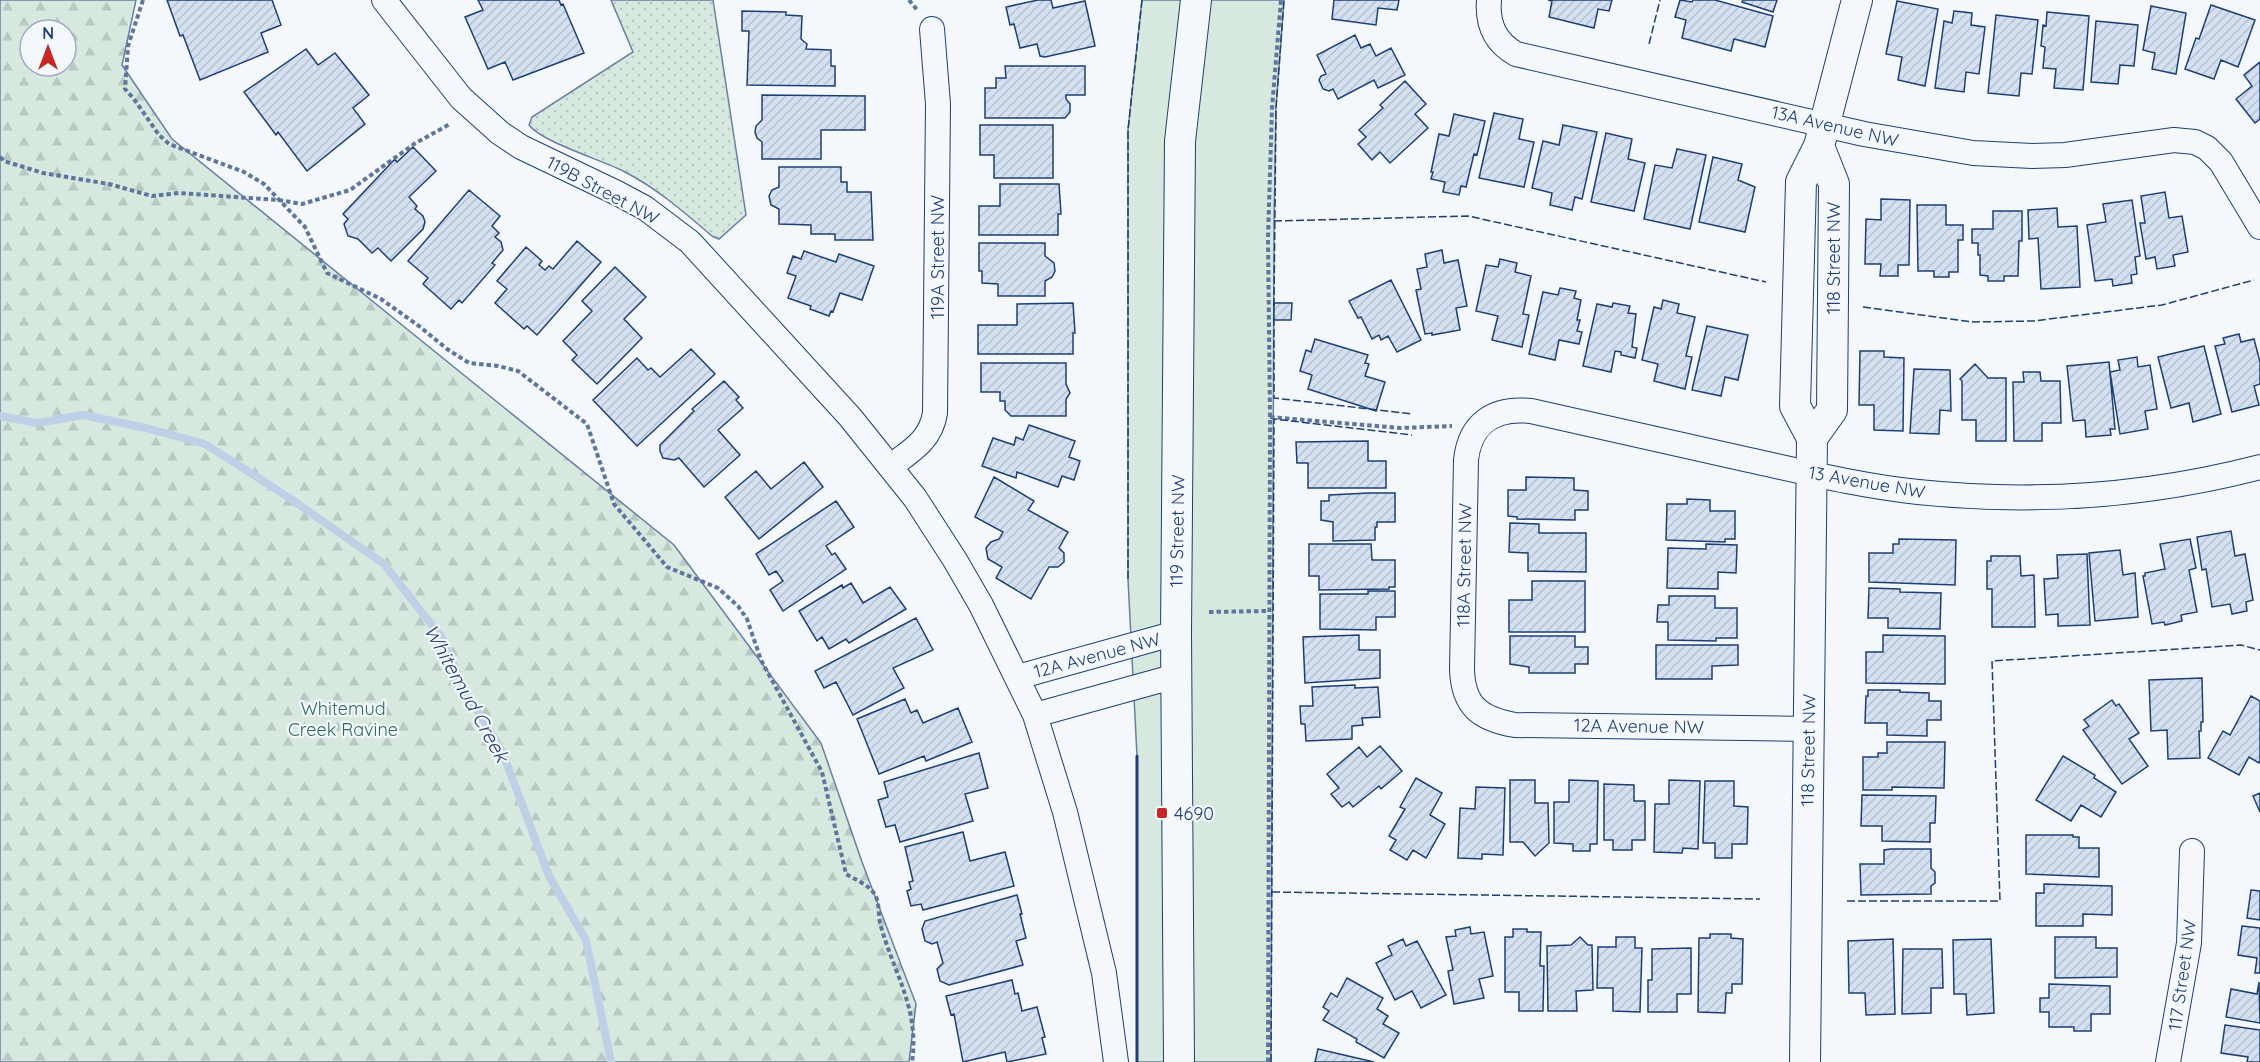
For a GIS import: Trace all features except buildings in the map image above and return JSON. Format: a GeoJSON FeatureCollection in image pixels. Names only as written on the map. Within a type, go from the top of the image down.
{"type":"FeatureCollection","features":[{"type":"Feature","properties":{"kind":"street","name":"119B Street NW"},"geometry":{"type":"LineString","coordinates":[[384,0],[461,98],[500,133],[521,147],[645,208],[690,242],[850,417],[891,466]]}},
{"type":"Feature","properties":{"kind":"street","name":"119 Street NW"},"geometry":{"type":"LineString","coordinates":[[1179,1062],[1176,633],[1180,141],[1196,0]]}},
{"type":"Feature","properties":{"kind":"street","name":"13A Avenue NW"},"geometry":{"type":"LineString","coordinates":[[1489,0],[1491,28],[1504,47],[1516,54],[1822,135],[2001,155],[2066,155],[2174,140],[2195,142],[2207,148],[2222,162],[2260,227]]}},
{"type":"Feature","properties":{"kind":"street","name":"118 Street NW"},"geometry":{"type":"LineString","coordinates":[[1805,1062],[1812,438],[1795,406],[1801,182],[1822,135],[1857,0]]}},
{"type":"Feature","properties":{"kind":"street","name":"119A Street NW"},"geometry":{"type":"LineString","coordinates":[[891,466],[924,441],[933,424],[935,413],[938,104],[932,29]]}},
{"type":"Feature","properties":{"kind":"street","name":"13 Avenue NW"},"geometry":{"type":"LineString","coordinates":[[1480,424],[1505,413],[1519,410],[1532,411],[1811,474],[1916,492],[2034,498],[2102,495],[2211,480],[2260,467]]}},
{"type":"Feature","properties":{"kind":"street","name":"118A Street NW"},"geometry":{"type":"LineString","coordinates":[[1473,708],[1467,697],[1462,676],[1466,472],[1468,443],[1480,424]]}},
{"type":"Feature","properties":{"kind":"street"},"geometry":{"type":"LineString","coordinates":[[891,466],[933,524],[955,560],[1018,677],[1035,715],[1065,812],[1102,962],[1116,1062]]}},
{"type":"Feature","properties":{"kind":"street","name":"12A Avenue NW"},"geometry":{"type":"LineString","coordinates":[[1018,677],[1176,633]]}},
{"type":"Feature","properties":{"kind":"street"},"geometry":{"type":"LineString","coordinates":[[1035,715],[1176,676]]}},
{"type":"Feature","properties":{"kind":"street","name":"12A Avenue NW"},"geometry":{"type":"LineString","coordinates":[[1473,708],[1485,717],[1515,725],[1808,729]]}},
{"type":"Feature","properties":{"kind":"street","name":"117 Street NW"},"geometry":{"type":"LineString","coordinates":[[2168,1062],[2189,943],[2192,851]]}},
{"type":"Feature","properties":{"kind":"path"},"geometry":{"type":"LineString","coordinates":[[143,0],[128,46],[125,89],[159,135],[169,144],[244,172],[264,184],[305,227],[327,273],[381,299],[447,350],[469,363],[518,371],[587,424],[614,504],[668,567],[718,588],[738,606],[747,619],[761,660],[822,772],[846,874],[872,890],[876,897],[883,933],[910,1007],[914,1037],[912,1062]]}},
{"type":"Feature","properties":{"kind":"path"},"geometry":{"type":"LineString","coordinates":[[1268,1062],[1269,226],[1272,108],[1281,0]]}},
{"type":"Feature","properties":{"kind":"path"},"geometry":{"type":"LineString","coordinates":[[0,157],[4,161],[43,173],[109,184],[152,196],[179,193],[278,200],[302,204],[350,190],[414,144],[450,124]]}},
{"type":"Feature","properties":{"kind":"path"},"geometry":{"type":"LineString","coordinates":[[1270,417],[1401,428],[1480,424]]}},
{"type":"Feature","properties":{"kind":"path"},"geometry":{"type":"LineString","coordinates":[[1209,612],[1269,611]]}},
{"type":"Feature","properties":{"kind":"green space","name":"Whitemud Creek Ravine"},"geometry":{"type":"Polygon","coordinates":[[[0,0],[136,0],[122,65],[172,139],[674,545],[821,743],[862,862],[916,1004],[909,1062],[0,1062],[0,0]]]}},
{"type":"Feature","properties":{"kind":"green space"},"geometry":{"type":"Polygon","coordinates":[[[611,0],[713,0],[746,215],[719,239],[712,236],[649,186],[615,167],[547,138],[529,125],[532,117],[633,52],[611,0]]]}},
{"type":"Feature","properties":{"kind":"green space"},"geometry":{"type":"Polygon","coordinates":[[[1142,0],[1284,0],[1276,108],[1274,221],[1271,1062],[1137,1062],[1137,756],[1128,579],[1128,130],[1142,0]]]}},
{"type":"Feature","properties":{"kind":"waterway","name":"Whitemud Creek"},"geometry":{"type":"LineString","coordinates":[[0,416],[37,423],[83,415],[146,428],[205,444],[288,497],[384,564],[442,638],[463,687],[502,751],[549,876],[586,940],[611,1062]]}},
{"type":"Feature","properties":{"kind":"fence"},"geometry":{"type":"LineString","coordinates":[[1128,579],[1128,130],[1142,0]]}},
{"type":"Feature","properties":{"kind":"fence"},"geometry":{"type":"LineString","coordinates":[[1274,306],[1276,108],[1284,0]]}},
{"type":"Feature","properties":{"kind":"fence"},"geometry":{"type":"LineString","coordinates":[[1649,44],[1660,0]]}},
{"type":"Feature","properties":{"kind":"fence"},"geometry":{"type":"LineString","coordinates":[[1274,221],[1468,216],[1766,282]]}},
{"type":"Feature","properties":{"kind":"fence"},"geometry":{"type":"LineString","coordinates":[[1863,307],[1972,322],[2033,321],[2162,305],[2254,280]]}},
{"type":"Feature","properties":{"kind":"fence"},"geometry":{"type":"LineString","coordinates":[[1274,318],[1274,398],[1413,414]]}},
{"type":"Feature","properties":{"kind":"fence"},"geometry":{"type":"LineString","coordinates":[[1271,1062],[1274,419],[1412,435]]}},
{"type":"Feature","properties":{"kind":"fence"},"geometry":{"type":"LineString","coordinates":[[1847,901],[2000,901],[1992,661],[2241,645],[2260,650]]}},
{"type":"Feature","properties":{"kind":"fence"},"geometry":{"type":"LineString","coordinates":[[1272,892],[1760,899]]}},
{"type":"Feature","properties":{"kind":"wall"},"geometry":{"type":"LineString","coordinates":[[1137,756],[1137,1062]]}},
{"type":"Feature","properties":{"kind":"place","name":"4690"},"geometry":{"type":"Point","coordinates":[1162,813]}}]}
